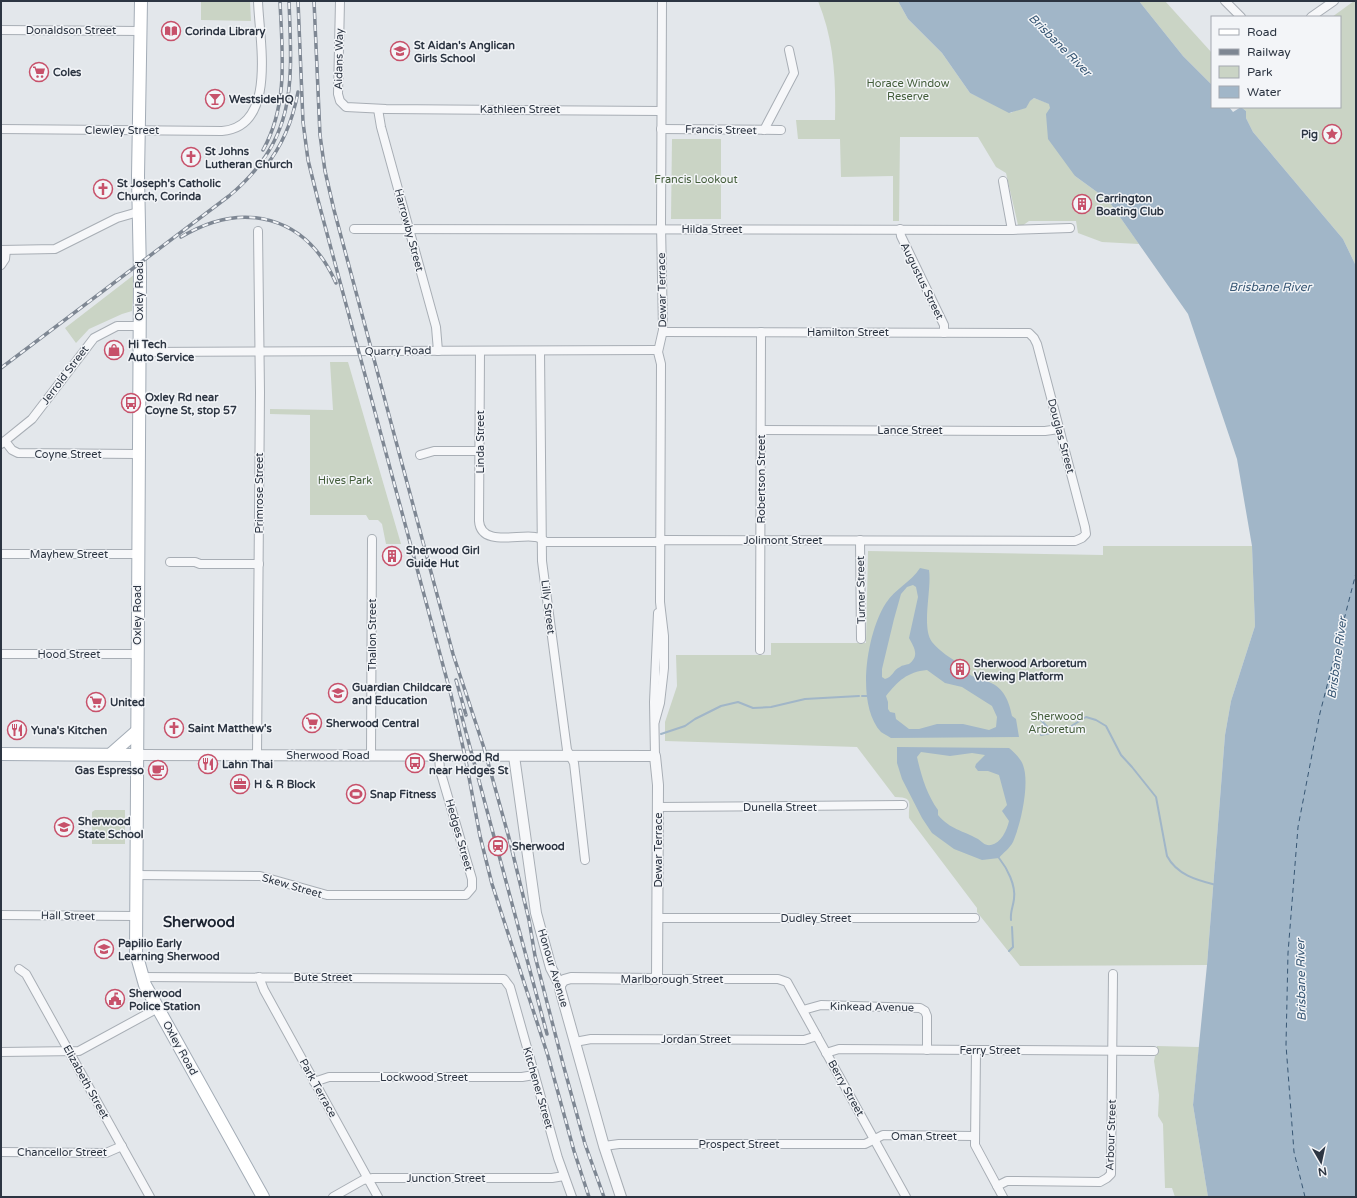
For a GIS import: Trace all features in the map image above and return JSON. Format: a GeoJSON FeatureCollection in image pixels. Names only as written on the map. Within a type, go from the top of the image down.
{"type":"FeatureCollection","features":[{"type":"Feature","properties":{"kind":"main road","name":"Oxley Road"},"geometry":{"type":"LineString","coordinates":[[141,1],[138,130],[139,352],[137,454],[136,954],[142,977],[158,1008],[263,1197]]}},
{"type":"Feature","properties":{"kind":"main road"},"geometry":{"type":"LineString","coordinates":[[111,754],[136,732]]}},
{"type":"Feature","properties":{"kind":"main road","name":"Sherwood Road"},"geometry":{"type":"LineString","coordinates":[[1,754],[136,755]]}},
{"type":"Feature","properties":{"kind":"street","name":"Clewley Street"},"geometry":{"type":"LineString","coordinates":[[1,129],[230,130],[242,124],[254,111],[261,88],[258,1]]}},
{"type":"Feature","properties":{"kind":"street","name":"Aidans Way"},"geometry":{"type":"LineString","coordinates":[[340,1],[339,99],[342,104],[348,107],[378,109]]}},
{"type":"Feature","properties":{"kind":"street","name":"Dewar Terrace"},"geometry":{"type":"LineString","coordinates":[[657,979],[658,807],[655,756],[655,659],[660,602],[661,371],[658,350],[663,332],[661,230],[662,1]]}},
{"type":"Feature","properties":{"kind":"street"},"geometry":{"type":"LineString","coordinates":[[1225,1],[1240,16]]}},
{"type":"Feature","properties":{"kind":"street"},"geometry":{"type":"LineString","coordinates":[[1312,16],[1329,2]]}},
{"type":"Feature","properties":{"kind":"street","name":"Donaldson Street"},"geometry":{"type":"LineString","coordinates":[[1,30],[141,31]]}},
{"type":"Feature","properties":{"kind":"street"},"geometry":{"type":"LineString","coordinates":[[764,130],[794,73],[789,50]]}},
{"type":"Feature","properties":{"kind":"street","name":"Kathleen Street"},"geometry":{"type":"LineString","coordinates":[[378,109],[661,111]]}},
{"type":"Feature","properties":{"kind":"street","name":"Harrowby Street"},"geometry":{"type":"LineString","coordinates":[[378,109],[437,334],[438,351]]}},
{"type":"Feature","properties":{"kind":"street","name":"Francis Street"},"geometry":{"type":"LineString","coordinates":[[661,129],[781,130]]}},
{"type":"Feature","properties":{"kind":"street"},"geometry":{"type":"LineString","coordinates":[[1003,181],[1012,230]]}},
{"type":"Feature","properties":{"kind":"street"},"geometry":{"type":"LineString","coordinates":[[1,265],[5,259],[3,250],[46,250],[60,248],[117,218],[138,212]]}},
{"type":"Feature","properties":{"kind":"street","name":"Hilda Street"},"geometry":{"type":"LineString","coordinates":[[354,229],[1012,230],[1070,228]]}},
{"type":"Feature","properties":{"kind":"street","name":"Augustus Street"},"geometry":{"type":"LineString","coordinates":[[900,229],[901,236],[944,325],[944,333]]}},
{"type":"Feature","properties":{"kind":"street","name":"Primrose Street"},"geometry":{"type":"LineString","coordinates":[[257,755],[260,352],[258,231]]}},
{"type":"Feature","properties":{"kind":"street","name":"Jerrold Street"},"geometry":{"type":"LineString","coordinates":[[3,442],[35,416],[94,338],[113,327],[139,326]]}},
{"type":"Feature","properties":{"kind":"street","name":"Hamilton Street"},"geometry":{"type":"LineString","coordinates":[[663,332],[1022,332],[1032,336]]}},
{"type":"Feature","properties":{"kind":"street","name":"Robertson Street"},"geometry":{"type":"LineString","coordinates":[[760,650],[761,332]]}},
{"type":"Feature","properties":{"kind":"street","name":"Douglas Street"},"geometry":{"type":"LineString","coordinates":[[1032,336],[1037,344],[1085,527],[1084,536]]}},
{"type":"Feature","properties":{"kind":"street","name":"Lilly Street"},"geometry":{"type":"LineString","coordinates":[[540,350],[542,561],[567,750],[574,763],[585,860]]}},
{"type":"Feature","properties":{"kind":"street","name":"Quarry Road"},"geometry":{"type":"LineString","coordinates":[[139,352],[658,350]]}},
{"type":"Feature","properties":{"kind":"street","name":"Linda Street"},"geometry":{"type":"LineString","coordinates":[[480,351],[480,524],[483,532]]}},
{"type":"Feature","properties":{"kind":"street","name":"Lance Street"},"geometry":{"type":"LineString","coordinates":[[761,430],[1045,431],[1059,428]]}},
{"type":"Feature","properties":{"kind":"street","name":"Coyne Street"},"geometry":{"type":"LineString","coordinates":[[3,442],[18,453],[137,454]]}},
{"type":"Feature","properties":{"kind":"street"},"geometry":{"type":"LineString","coordinates":[[420,455],[434,451],[480,451]]}},
{"type":"Feature","properties":{"kind":"street","name":"Jolimont Street"},"geometry":{"type":"LineString","coordinates":[[483,532],[491,537],[536,537],[546,542],[1075,540],[1084,536]]}},
{"type":"Feature","properties":{"kind":"street","name":"Thallon Street"},"geometry":{"type":"LineString","coordinates":[[371,756],[372,539]]}},
{"type":"Feature","properties":{"kind":"street","name":"Turner Street"},"geometry":{"type":"LineString","coordinates":[[860,540],[861,639]]}},
{"type":"Feature","properties":{"kind":"street","name":"Mayhew Street"},"geometry":{"type":"LineString","coordinates":[[1,554],[137,554]]}},
{"type":"Feature","properties":{"kind":"street"},"geometry":{"type":"LineString","coordinates":[[170,562],[195,562],[200,564],[259,564]]}},
{"type":"Feature","properties":{"kind":"street","name":"Hood Street"},"geometry":{"type":"LineString","coordinates":[[1,654],[137,654]]}},
{"type":"Feature","properties":{"kind":"street","name":"Sherwood Road"},"geometry":{"type":"LineString","coordinates":[[136,755],[655,756]]}},
{"type":"Feature","properties":{"kind":"street","name":"Hedges Street"},"geometry":{"type":"LineString","coordinates":[[439,756],[440,770],[472,879],[471,891]]}},
{"type":"Feature","properties":{"kind":"street","name":"Honour Avenue"},"geometry":{"type":"LineString","coordinates":[[514,756],[536,913],[551,968],[560,985],[604,1146],[621,1197]]}},
{"type":"Feature","properties":{"kind":"street","name":"Dunella Street"},"geometry":{"type":"LineString","coordinates":[[658,807],[903,805]]}},
{"type":"Feature","properties":{"kind":"street","name":"Skew Street"},"geometry":{"type":"LineString","coordinates":[[135,875],[264,876],[326,895],[462,896],[471,891]]}},
{"type":"Feature","properties":{"kind":"street","name":"Hall Street"},"geometry":{"type":"LineString","coordinates":[[1,915],[135,916]]}},
{"type":"Feature","properties":{"kind":"street","name":"Dudley Street"},"geometry":{"type":"LineString","coordinates":[[657,918],[975,918]]}},
{"type":"Feature","properties":{"kind":"street","name":"Elizabeth Street"},"geometry":{"type":"LineString","coordinates":[[20,969],[26,974],[150,1197]]}},
{"type":"Feature","properties":{"kind":"street"},"geometry":{"type":"LineString","coordinates":[[1112,1051],[1113,974]]}},
{"type":"Feature","properties":{"kind":"street","name":"Bute Street"},"geometry":{"type":"LineString","coordinates":[[142,977],[504,979]]}},
{"type":"Feature","properties":{"kind":"street","name":"Park Terrace"},"geometry":{"type":"LineString","coordinates":[[259,978],[264,990],[378,1197]]}},
{"type":"Feature","properties":{"kind":"street","name":"Marlborough Street"},"geometry":{"type":"LineString","coordinates":[[560,985],[564,980],[571,978],[778,979],[785,981]]}},
{"type":"Feature","properties":{"kind":"street","name":"Kitchener Street"},"geometry":{"type":"LineString","coordinates":[[504,979],[510,987],[534,1075],[564,1176],[572,1197]]}},
{"type":"Feature","properties":{"kind":"street","name":"Berry Street"},"geometry":{"type":"LineString","coordinates":[[785,981],[791,987],[906,1197]]}},
{"type":"Feature","properties":{"kind":"street","name":"Kinkead Avenue"},"geometry":{"type":"LineString","coordinates":[[803,1010],[821,1005],[920,1008],[925,1011],[927,1016],[926,1050]]}},
{"type":"Feature","properties":{"kind":"street"},"geometry":{"type":"LineString","coordinates":[[1,1052],[79,1051],[158,1008]]}},
{"type":"Feature","properties":{"kind":"street","name":"Jordan Street"},"geometry":{"type":"LineString","coordinates":[[575,1042],[591,1039],[804,1040],[817,1036]]}},
{"type":"Feature","properties":{"kind":"street","name":"Ferry Street"},"geometry":{"type":"LineString","coordinates":[[826,1053],[839,1049],[1154,1051]]}},
{"type":"Feature","properties":{"kind":"street"},"geometry":{"type":"LineString","coordinates":[[976,1050],[974,1136],[976,1147],[1003,1197]]}},
{"type":"Feature","properties":{"kind":"street","name":"Arbour Street"},"geometry":{"type":"LineString","coordinates":[[997,1186],[1007,1181],[1100,1182],[1109,1177],[1112,1166],[1112,1051]]}},
{"type":"Feature","properties":{"kind":"street","name":"Lockwood Street"},"geometry":{"type":"LineString","coordinates":[[314,1082],[329,1077],[522,1077],[534,1075]]}},
{"type":"Feature","properties":{"kind":"street","name":"Oman Street"},"geometry":{"type":"LineString","coordinates":[[874,1140],[883,1135],[974,1136]]}},
{"type":"Feature","properties":{"kind":"street","name":"Prospect Street"},"geometry":{"type":"LineString","coordinates":[[604,1146],[619,1144],[863,1144],[870,1143],[874,1140]]}},
{"type":"Feature","properties":{"kind":"street","name":"Chancellor Street"},"geometry":{"type":"LineString","coordinates":[[1,1152],[106,1153],[122,1146]]}},
{"type":"Feature","properties":{"kind":"street","name":"Junction Street"},"geometry":{"type":"LineString","coordinates":[[333,1197],[368,1179],[552,1178],[564,1176]]}},
{"type":"Feature","properties":{"kind":"green space"},"geometry":{"type":"Polygon","coordinates":[[[201,1],[250,1],[251,21],[201,20],[201,1]]]}},
{"type":"Feature","properties":{"kind":"green space","name":"Horace Window Reserve"},"geometry":{"type":"Polygon","coordinates":[[[818,1],[898,1],[908,19],[942,53],[970,93],[1011,113],[1034,98],[1050,104],[1075,176],[1108,200],[1139,244],[1102,242],[1078,233],[1076,221],[1029,221],[1022,226],[1018,225],[1006,173],[996,167],[978,137],[900,137],[899,221],[893,221],[893,176],[841,177],[840,139],[798,139],[796,120],[835,120],[835,90],[831,45],[828,30],[818,1]]]}},
{"type":"Feature","properties":{"kind":"green space"},"geometry":{"type":"Polygon","coordinates":[[[1139,1],[1165,1],[1211,52],[1211,84],[1183,56],[1139,1]]]}},
{"type":"Feature","properties":{"kind":"green space"},"geometry":{"type":"Polygon","coordinates":[[[1356,1],[1356,266],[1343,239],[1253,132],[1246,118],[1246,111],[1242,108],[1341,108],[1341,16],[1333,16],[1356,1]]]}},
{"type":"Feature","properties":{"kind":"green space","name":"Francis Lookout"},"geometry":{"type":"Polygon","coordinates":[[[672,139],[721,139],[721,219],[671,219],[672,139]]]}},
{"type":"Feature","properties":{"kind":"green space"},"geometry":{"type":"Polygon","coordinates":[[[135,274],[132,311],[89,329],[76,343],[65,328],[135,274]]]}},
{"type":"Feature","properties":{"kind":"green space","name":"Hives Park"},"geometry":{"type":"Polygon","coordinates":[[[330,362],[348,362],[401,544],[386,544],[382,524],[378,520],[369,520],[366,515],[310,515],[310,415],[270,414],[270,409],[333,410],[330,362]]]}},
{"type":"Feature","properties":{"kind":"green space","name":"Sherwood Arboretum"},"geometry":{"type":"Polygon","coordinates":[[[1103,546],[1252,546],[1255,626],[1231,701],[1225,735],[1207,965],[1020,966],[977,912],[977,908],[909,818],[908,800],[901,797],[895,797],[857,747],[665,741],[665,722],[677,686],[676,655],[771,655],[771,643],[866,643],[868,551],[1103,555],[1103,546]]]}},
{"type":"Feature","properties":{"kind":"green space"},"geometry":{"type":"Polygon","coordinates":[[[95,810],[125,810],[125,844],[92,844],[92,812],[95,810]]]}},
{"type":"Feature","properties":{"kind":"green space"},"geometry":{"type":"Polygon","coordinates":[[[1157,1046],[1199,1047],[1193,1105],[1208,1197],[1175,1197],[1172,1188],[1165,1188],[1163,1124],[1158,1116],[1159,1095],[1154,1061],[1157,1046]]]}},
{"type":"Feature","properties":{"kind":"water","name":"Brisbane River"},"geometry":{"type":"Polygon","coordinates":[[[898,1],[1139,1],[1183,56],[1211,84],[1211,108],[1230,108],[1233,112],[1242,108],[1246,111],[1246,118],[1253,132],[1343,239],[1356,266],[1356,1197],[1208,1197],[1193,1105],[1207,965],[1225,735],[1231,701],[1255,626],[1252,546],[1237,459],[1188,314],[1108,200],[1075,176],[1048,139],[1046,114],[1050,108],[1049,104],[1034,98],[1030,101],[1026,108],[1009,113],[970,93],[942,53],[908,19],[898,1]]]}},
{"type":"Feature","properties":{"kind":"water"},"geometry":{"type":"Polygon","coordinates":[[[920,568],[929,570],[930,578],[927,627],[932,642],[942,652],[961,665],[968,673],[976,678],[989,682],[1002,691],[1009,705],[1012,716],[1016,719],[1019,737],[891,738],[881,732],[873,720],[868,704],[866,687],[869,649],[874,631],[879,616],[886,603],[920,568]],[[913,585],[907,587],[901,594],[882,669],[882,677],[885,679],[890,677],[898,668],[909,664],[915,655],[913,645],[909,638],[918,597],[916,587],[913,585]],[[927,670],[908,675],[886,696],[888,709],[890,712],[895,713],[896,719],[909,729],[919,729],[937,724],[963,724],[989,730],[996,727],[997,717],[992,706],[962,687],[945,683],[927,670]]]}},
{"type":"Feature","properties":{"kind":"water"},"geometry":{"type":"Polygon","coordinates":[[[897,747],[1009,748],[1023,765],[1026,782],[1022,814],[1012,844],[999,858],[982,860],[954,849],[932,833],[922,818],[902,779],[897,763],[897,747]],[[921,752],[917,757],[925,785],[938,810],[938,815],[947,824],[985,844],[995,844],[1003,836],[1009,821],[1002,811],[1007,805],[999,775],[988,771],[978,771],[975,767],[985,755],[972,753],[950,756],[921,752]]]}},
{"type":"Feature","properties":{"kind":"waterway"},"geometry":{"type":"LineString","coordinates":[[661,734],[685,726],[695,719],[721,706],[738,702],[753,708],[771,707],[805,699],[859,696]]}},
{"type":"Feature","properties":{"kind":"waterway"},"geometry":{"type":"LineString","coordinates":[[862,696],[868,696]]}},
{"type":"Feature","properties":{"kind":"waterway"},"geometry":{"type":"LineString","coordinates":[[1041,735],[1065,730],[1086,717],[1096,720],[1106,726],[1121,755],[1156,797],[1167,856],[1171,862],[1176,868],[1188,876],[1216,885]]}},
{"type":"Feature","properties":{"kind":"waterway"},"geometry":{"type":"LineString","coordinates":[[1034,718],[1039,718],[1052,732]]}},
{"type":"Feature","properties":{"kind":"waterway"},"geometry":{"type":"LineString","coordinates":[[999,858],[1008,872],[1014,888],[1011,920]]}},
{"type":"Feature","properties":{"kind":"waterway"},"geometry":{"type":"LineString","coordinates":[[1009,951],[1013,947],[1012,927]]}},
{"type":"Feature","properties":{"kind":"ferry route"},"geometry":{"type":"LineString","coordinates":[[1305,1197],[1294,1152],[1286,1045],[1288,953],[1298,827],[1320,713],[1356,573]]}},
{"type":"Feature","properties":{"kind":"railway"},"geometry":{"type":"LineString","coordinates":[[263,150],[277,114],[280,96],[282,77],[280,1]]}},
{"type":"Feature","properties":{"kind":"railway"},"geometry":{"type":"LineString","coordinates":[[1,368],[229,196],[252,175],[268,153],[279,131],[286,108],[290,83],[291,58],[289,1]]}},
{"type":"Feature","properties":{"kind":"railway"},"geometry":{"type":"LineString","coordinates":[[298,1],[303,122],[308,160],[451,695],[465,756],[480,836],[492,884],[548,1056],[574,1151],[589,1197]]}},
{"type":"Feature","properties":{"kind":"railway"},"geometry":{"type":"LineString","coordinates":[[314,1],[320,135],[325,171],[334,210],[453,654],[484,748],[509,838],[529,920],[535,956],[563,1064],[585,1144],[604,1197]]}},
{"type":"Feature","properties":{"kind":"railway"},"geometry":{"type":"LineString","coordinates":[[265,167],[282,141],[290,122],[298,92]]}},
{"type":"Feature","properties":{"kind":"railway"},"geometry":{"type":"LineString","coordinates":[[181,237],[204,226],[227,219],[249,217],[270,221],[290,229],[308,242],[323,260],[336,283]]}},
{"type":"Feature","properties":{"kind":"railway"},"geometry":{"type":"LineString","coordinates":[[456,680],[466,715]]}},
{"type":"Feature","properties":{"kind":"railway"},"geometry":{"type":"LineString","coordinates":[[460,710],[547,1034]]}},
{"type":"Feature","properties":{"kind":"place","name":"Corinda Library"},"geometry":{"type":"Point","coordinates":[171,31]}},
{"type":"Feature","properties":{"kind":"place","name":"St Aidan's Anglican Girls School"},"geometry":{"type":"Point","coordinates":[400,51]}},
{"type":"Feature","properties":{"kind":"place","name":"Coles"},"geometry":{"type":"Point","coordinates":[39,72]}},
{"type":"Feature","properties":{"kind":"place","name":"WestsideHQ"},"geometry":{"type":"Point","coordinates":[215,99]}},
{"type":"Feature","properties":{"kind":"place","name":"Pig"},"geometry":{"type":"Point","coordinates":[1332,134]}},
{"type":"Feature","properties":{"kind":"place","name":"St Johns Lutheran Church"},"geometry":{"type":"Point","coordinates":[191,157]}},
{"type":"Feature","properties":{"kind":"place","name":"St Joseph's Catholic Church, Corinda"},"geometry":{"type":"Point","coordinates":[103,189]}},
{"type":"Feature","properties":{"kind":"place","name":"Carrington Boating Club"},"geometry":{"type":"Point","coordinates":[1082,204]}},
{"type":"Feature","properties":{"kind":"place","name":"Hi Tech Auto Service"},"geometry":{"type":"Point","coordinates":[114,350]}},
{"type":"Feature","properties":{"kind":"place","name":"Oxley Rd near Coyne St, stop 57"},"geometry":{"type":"Point","coordinates":[131,403]}},
{"type":"Feature","properties":{"kind":"place","name":"Sherwood Girl Guide Hut"},"geometry":{"type":"Point","coordinates":[392,556]}},
{"type":"Feature","properties":{"kind":"place","name":"Sherwood Arboretum Viewing Platform"},"geometry":{"type":"Point","coordinates":[960,669]}},
{"type":"Feature","properties":{"kind":"place","name":"Guardian Childcare and Education"},"geometry":{"type":"Point","coordinates":[338,693]}},
{"type":"Feature","properties":{"kind":"place","name":"United"},"geometry":{"type":"Point","coordinates":[96,702]}},
{"type":"Feature","properties":{"kind":"place","name":"Sherwood Central"},"geometry":{"type":"Point","coordinates":[312,723]}},
{"type":"Feature","properties":{"kind":"place","name":"Saint Matthew's"},"geometry":{"type":"Point","coordinates":[174,728]}},
{"type":"Feature","properties":{"kind":"place","name":"Yuna's Kitchen"},"geometry":{"type":"Point","coordinates":[17,730]}},
{"type":"Feature","properties":{"kind":"place","name":"Sherwood Rd near Hedges St"},"geometry":{"type":"Point","coordinates":[415,763]}},
{"type":"Feature","properties":{"kind":"place","name":"Lahn Thai"},"geometry":{"type":"Point","coordinates":[208,764]}},
{"type":"Feature","properties":{"kind":"place","name":"Gas Espresso"},"geometry":{"type":"Point","coordinates":[158,770]}},
{"type":"Feature","properties":{"kind":"place","name":"H & R Block"},"geometry":{"type":"Point","coordinates":[240,784]}},
{"type":"Feature","properties":{"kind":"place","name":"Snap Fitness"},"geometry":{"type":"Point","coordinates":[356,794]}},
{"type":"Feature","properties":{"kind":"place","name":"Sherwood State School"},"geometry":{"type":"Point","coordinates":[64,827]}},
{"type":"Feature","properties":{"kind":"place","name":"Sherwood"},"geometry":{"type":"Point","coordinates":[498,846]}},
{"type":"Feature","properties":{"kind":"place","name":"Papilio Early Learning Sherwood"},"geometry":{"type":"Point","coordinates":[104,949]}},
{"type":"Feature","properties":{"kind":"place","name":"Sherwood Police Station"},"geometry":{"type":"Point","coordinates":[115,999]}},
{"type":"Feature","properties":{"kind":"district","name":"Sherwood"},"geometry":{"type":"Point","coordinates":[199,922]}}]}
